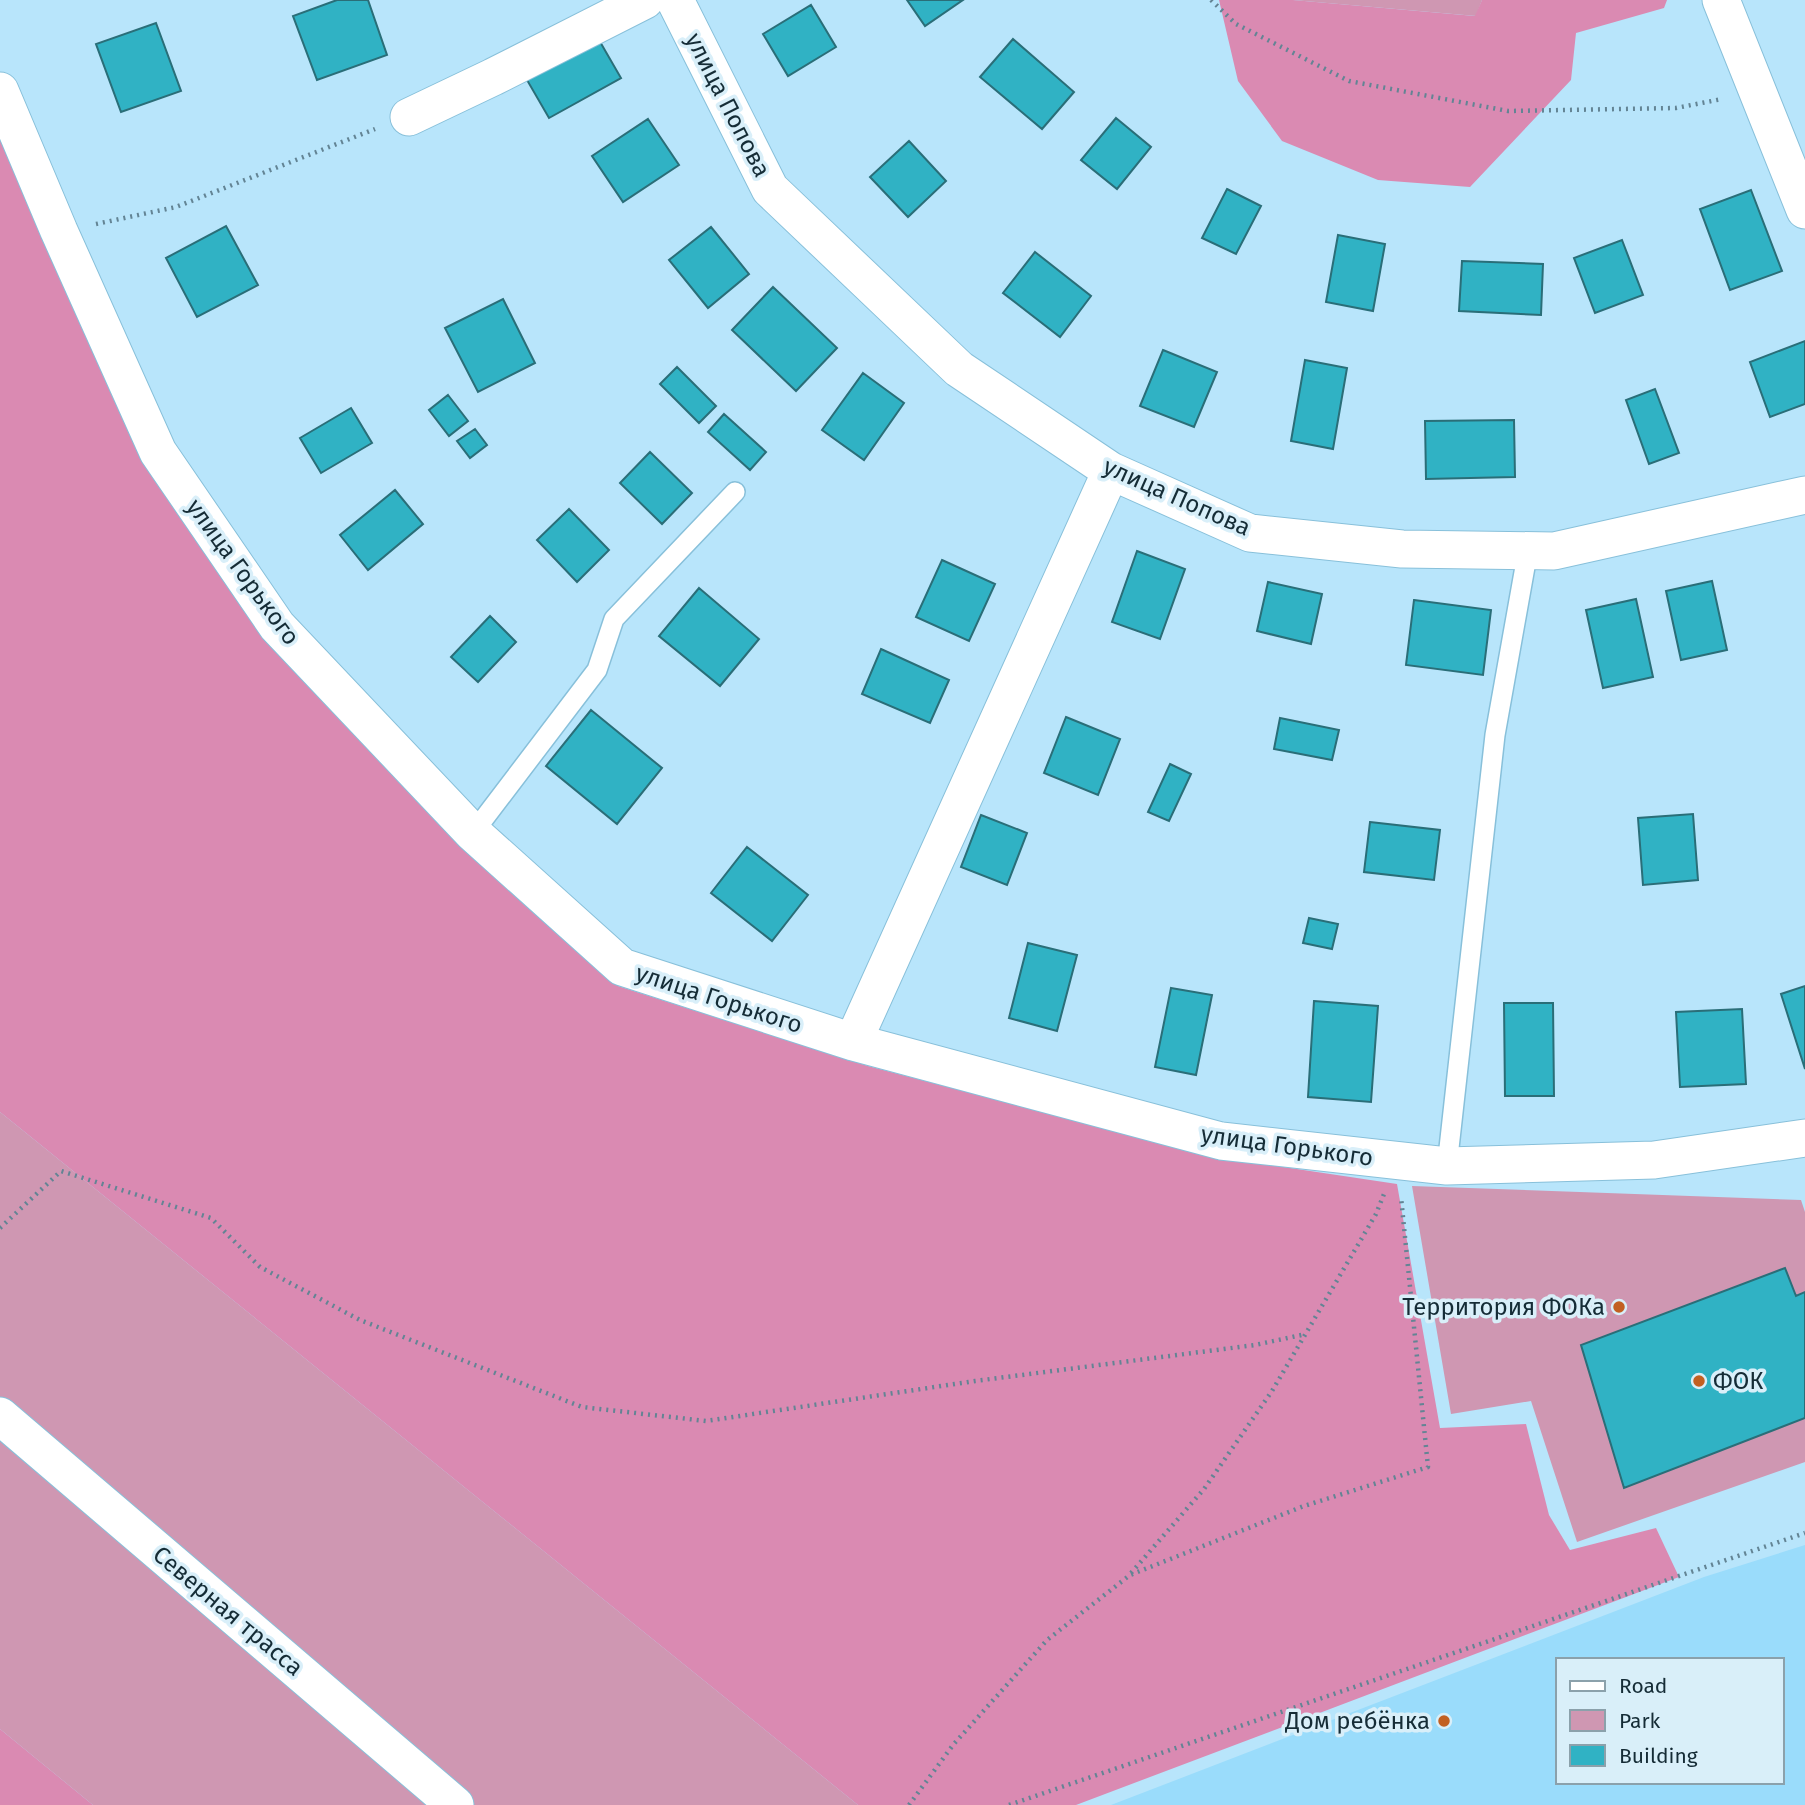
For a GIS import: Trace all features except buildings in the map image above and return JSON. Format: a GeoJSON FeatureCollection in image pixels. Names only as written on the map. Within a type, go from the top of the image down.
{"type":"FeatureCollection","features":[{"type":"Feature","properties":{"kind":"street"},"geometry":{"type":"LineString","coordinates":[[409,117],[645,0]]}},
{"type":"Feature","properties":{"kind":"street","name":"улица Попова"},"geometry":{"type":"LineString","coordinates":[[675,0],[770,189],[959,369],[1111,471],[1250,533],[1402,549],[1554,551],[1805,495]]}},
{"type":"Feature","properties":{"kind":"street"},"geometry":{"type":"LineString","coordinates":[[1721,0],[1805,210]]}},
{"type":"Feature","properties":{"kind":"street","name":"улица Горького"},"geometry":{"type":"LineString","coordinates":[[0,91],[59,232],[158,452],[276,626],[473,833],[622,967],[853,1042],[1221,1141],[1447,1166],[1654,1160],[1805,1140]]}},
{"type":"Feature","properties":{"kind":"street"},"geometry":{"type":"LineString","coordinates":[[853,1042],[1111,471]]}},
{"type":"Feature","properties":{"kind":"street","name":"Северная трасса"},"geometry":{"type":"LineString","coordinates":[[0,1416],[455,1805]]}},
{"type":"Feature","properties":{"kind":"lane"},"geometry":{"type":"LineString","coordinates":[[473,833],[597,670],[614,619],[735,492]]}},
{"type":"Feature","properties":{"kind":"lane"},"geometry":{"type":"LineString","coordinates":[[1447,1166],[1495,735],[1528,550]]}},
{"type":"Feature","properties":{"kind":"path"},"geometry":{"type":"LineString","coordinates":[[1211,0],[1236,24],[1349,82],[1508,111],[1676,108],[1758,91]]}},
{"type":"Feature","properties":{"kind":"path"},"geometry":{"type":"LineString","coordinates":[[59,232],[176,207],[409,117]]}},
{"type":"Feature","properties":{"kind":"path"},"geometry":{"type":"LineString","coordinates":[[909,1805],[953,1745],[1047,1640],[1129,1575],[1204,1489],[1272,1391],[1306,1334],[1376,1214],[1397,1161]]}},
{"type":"Feature","properties":{"kind":"path"},"geometry":{"type":"LineString","coordinates":[[1129,1575],[1304,1506],[1428,1466],[1397,1161]]}},
{"type":"Feature","properties":{"kind":"path"},"geometry":{"type":"LineString","coordinates":[[0,1227],[61,1171],[211,1218],[260,1267],[360,1320],[582,1407],[706,1421],[975,1381],[1255,1345],[1306,1334]]}},
{"type":"Feature","properties":{"kind":"path"},"geometry":{"type":"LineString","coordinates":[[1009,1805],[1805,1533]]}},
{"type":"Feature","properties":{"kind":"shaded area"},"geometry":{"type":"Polygon","coordinates":[[[1219,0],[1293,0],[1475,16],[1482,0],[1667,0],[1664,8],[1576,33],[1571,80],[1470,187],[1378,180],[1282,141],[1238,81],[1219,0]]]}},
{"type":"Feature","properties":{"kind":"shaded area"},"geometry":{"type":"Polygon","coordinates":[[[0,107],[159,464],[479,856],[618,986],[868,1066],[1216,1157],[1397,1184],[1440,1428],[1526,1424],[1549,1515],[1570,1550],[1656,1528],[1679,1577],[1076,1805],[858,1805],[0,1112],[0,107]]]}},
{"type":"Feature","properties":{"kind":"shaded area","name":"Дом ребёнка"},"geometry":{"type":"Polygon","coordinates":[[[1805,1545],[1805,1805],[1111,1805],[1704,1577],[1805,1545]]]}},
{"type":"Feature","properties":{"kind":"shaded area"},"geometry":{"type":"Polygon","coordinates":[[[0,1729],[93,1805],[0,1805],[0,1729]]]}},
{"type":"Feature","properties":{"kind":"green space"},"geometry":{"type":"Polygon","coordinates":[[[1293,0],[1482,0],[1476,16],[1293,0]]]}},
{"type":"Feature","properties":{"kind":"green space"},"geometry":{"type":"Polygon","coordinates":[[[0,1112],[858,1805],[93,1805],[0,1729],[0,1112]]]}},
{"type":"Feature","properties":{"kind":"green space","name":"Территория ФОКа"},"geometry":{"type":"Polygon","coordinates":[[[1412,1186],[1801,1200],[1805,1212],[1805,1462],[1577,1542],[1531,1401],[1451,1414],[1412,1186]]]}},
{"type":"Feature","properties":{"kind":"place","name":"Территория ФОКа"},"geometry":{"type":"Point","coordinates":[1619,1307]}},
{"type":"Feature","properties":{"kind":"place","name":"ФОК"},"geometry":{"type":"Point","coordinates":[1699,1381]}},
{"type":"Feature","properties":{"kind":"place","name":"Дом ребёнка"},"geometry":{"type":"Point","coordinates":[1444,1721]}}]}
